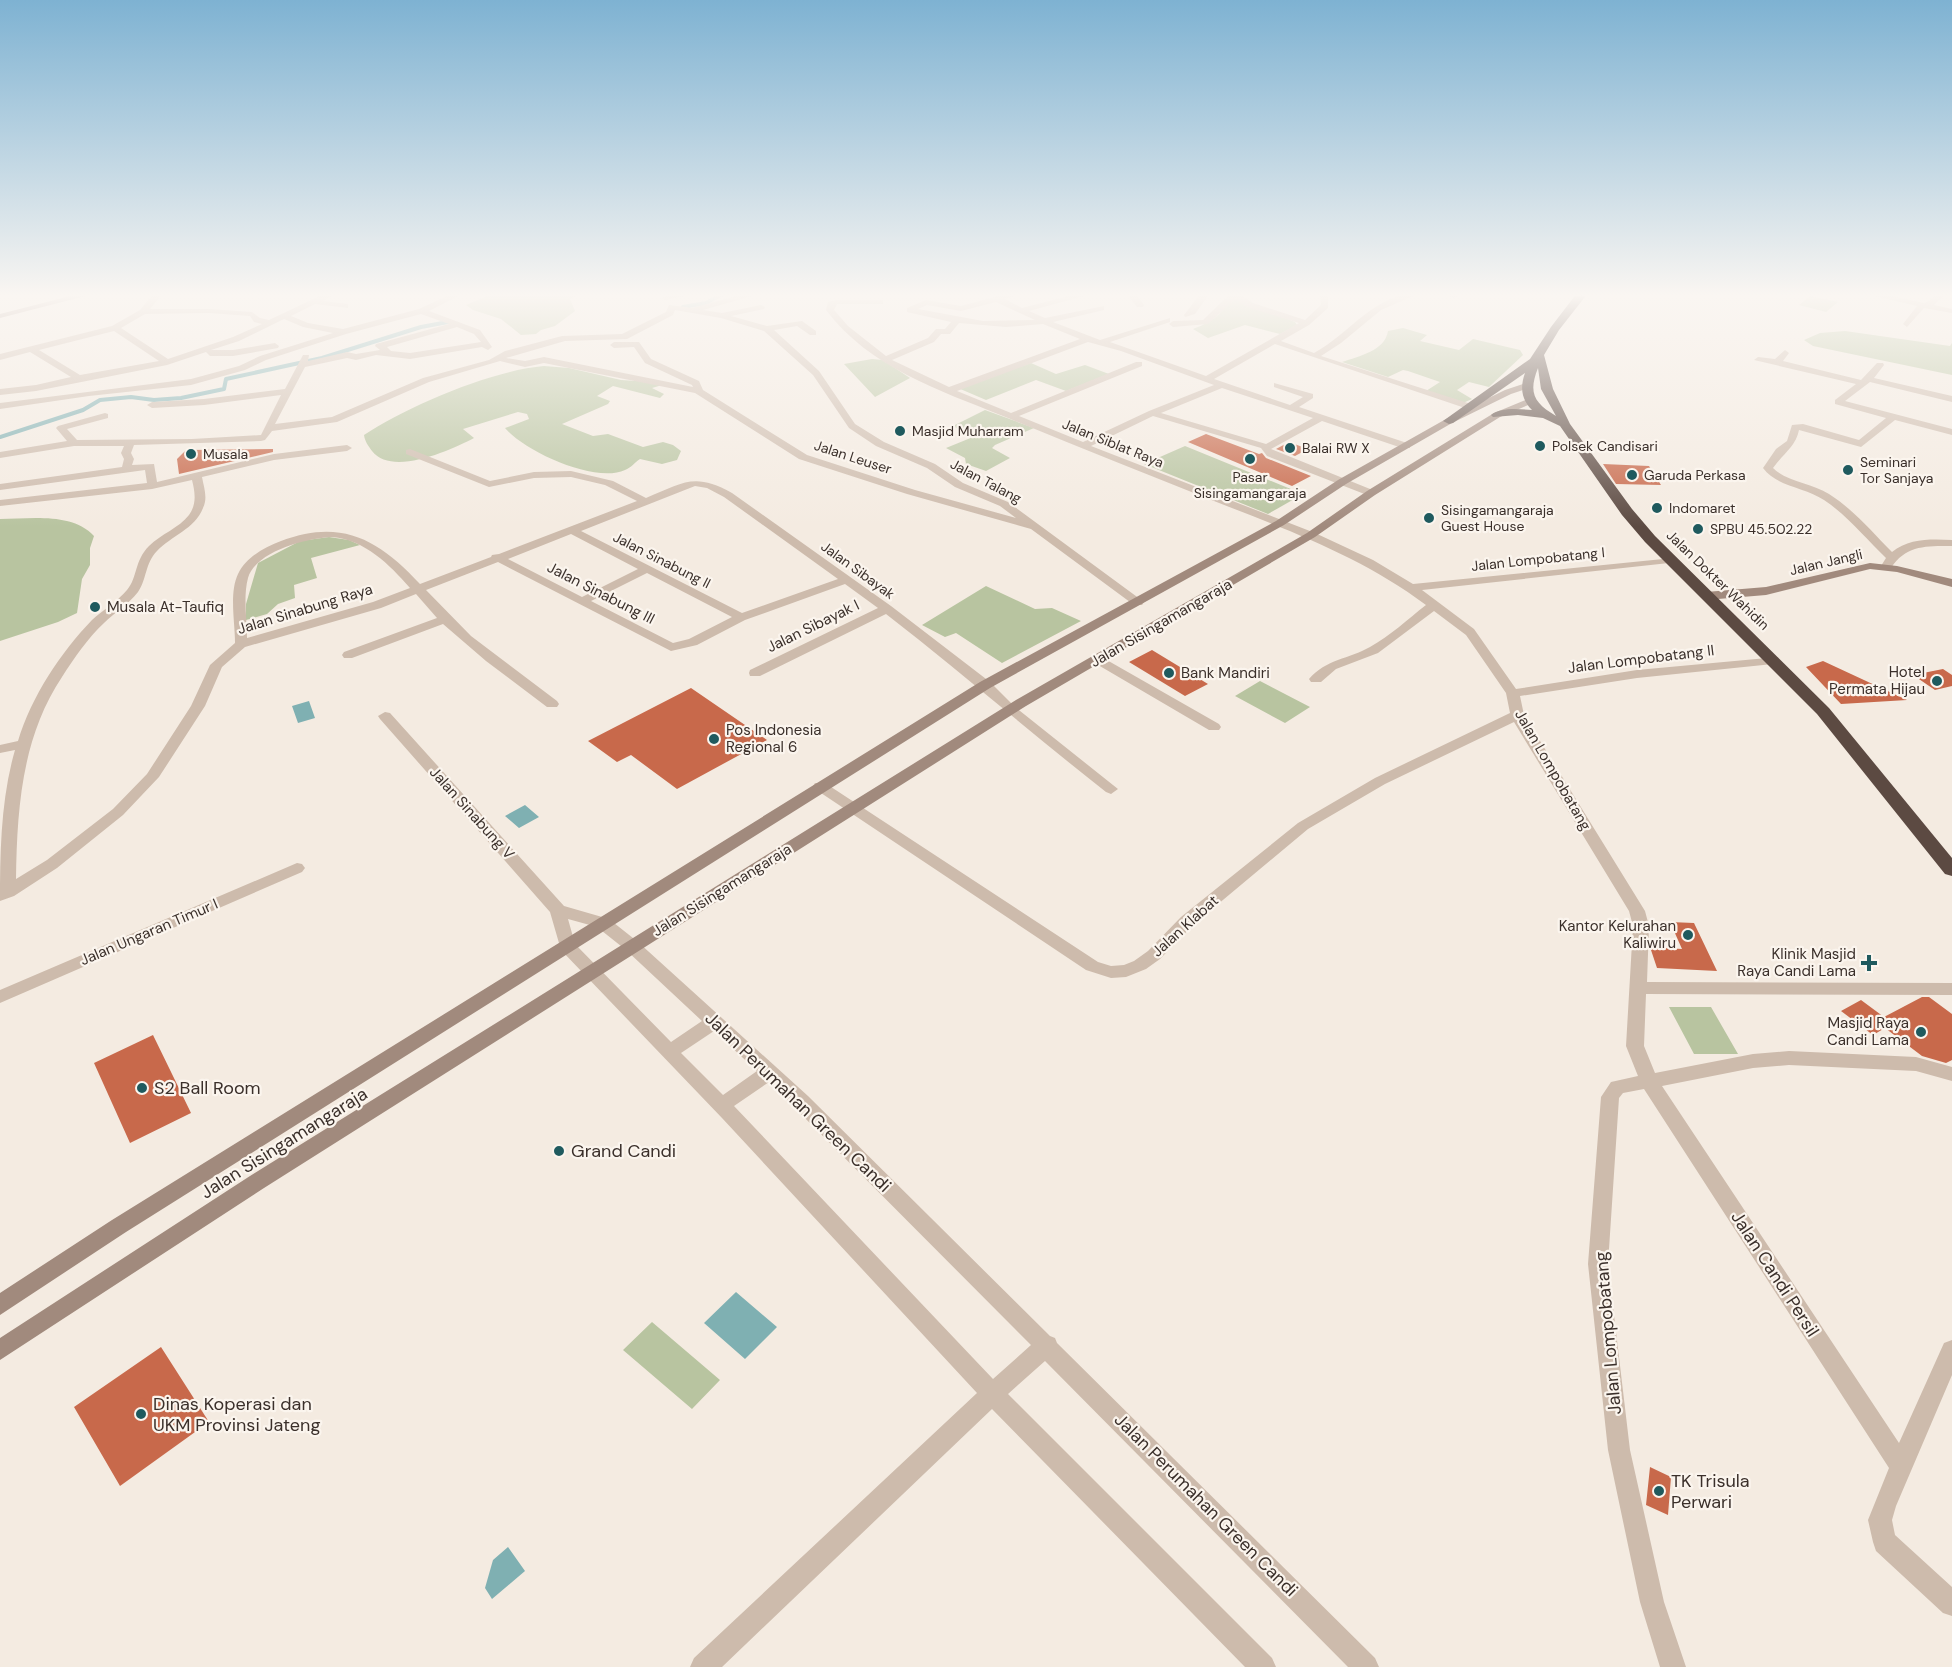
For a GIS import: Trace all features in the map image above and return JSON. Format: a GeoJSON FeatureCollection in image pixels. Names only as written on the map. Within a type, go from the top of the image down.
{"type":"FeatureCollection","features":[{"type":"Feature","properties":{"kind":"highway"},"geometry":{"type":"LineString","coordinates":[[1449,421],[1519,371]]}},
{"type":"Feature","properties":{"kind":"highway"},"geometry":{"type":"LineString","coordinates":[[1528,393],[1533,371]]}},
{"type":"Feature","properties":{"kind":"highway","name":"Jalan Dokter Wahidin"},"geometry":{"type":"LineString","coordinates":[[1544,371],[1550,393],[1564,424],[1627,512],[1669,560],[1823,711],[1952,870]]}},
{"type":"Feature","properties":{"kind":"highway"},"geometry":{"type":"LineString","coordinates":[[1528,393],[1550,393]]}},
{"type":"Feature","properties":{"kind":"highway"},"geometry":{"type":"LineString","coordinates":[[1528,393],[1547,416]]}},
{"type":"Feature","properties":{"kind":"highway"},"geometry":{"type":"LineString","coordinates":[[1497,415],[1518,412],[1547,416],[1564,424]]}},
{"type":"Feature","properties":{"kind":"main road","name":"Jalan Sisingamangaraja"},"geometry":{"type":"LineString","coordinates":[[0,1305],[129,1220],[820,786],[985,685],[1280,523],[1342,482],[1449,421],[1508,392],[1528,393]]}},
{"type":"Feature","properties":{"kind":"main road","name":"Jalan Sisingamangaraja"},"geometry":{"type":"LineString","coordinates":[[0,1350],[257,1182],[632,946],[1010,710],[1169,620],[1311,535],[1371,493],[1497,415],[1528,393]]}},
{"type":"Feature","properties":{"kind":"main road"},"geometry":{"type":"LineString","coordinates":[[1428,434],[1453,441]]}},
{"type":"Feature","properties":{"kind":"main road","name":"Jalan Jangli"},"geometry":{"type":"LineString","coordinates":[[1706,596],[1766,591],[1889,562],[1952,583]]}},
{"type":"Feature","properties":{"kind":"street"},"geometry":{"type":"LineString","coordinates":[[67,371],[79,378]]}},
{"type":"Feature","properties":{"kind":"street"},"geometry":{"type":"LineString","coordinates":[[0,392],[36,388],[119,371]]}},
{"type":"Feature","properties":{"kind":"street"},"geometry":{"type":"LineString","coordinates":[[0,406],[83,394],[182,385],[232,371]]}},
{"type":"Feature","properties":{"kind":"street"},"geometry":{"type":"LineString","coordinates":[[258,461],[261,438],[269,428],[299,371]]}},
{"type":"Feature","properties":{"kind":"street"},"geometry":{"type":"LineString","coordinates":[[269,428],[334,420],[435,377],[460,371]]}},
{"type":"Feature","properties":{"kind":"street","name":"Jalan Leuser"},"geometry":{"type":"LineString","coordinates":[[598,371],[698,391],[803,457],[901,489],[1037,527]]}},
{"type":"Feature","properties":{"kind":"street"},"geometry":{"type":"LineString","coordinates":[[668,371],[696,384],[698,391]]}},
{"type":"Feature","properties":{"kind":"street","name":"Jalan Talang"},"geometry":{"type":"LineString","coordinates":[[814,371],[849,423],[855,428],[880,444],[930,466],[959,485],[1004,504],[1137,602]]}},
{"type":"Feature","properties":{"kind":"street","name":"Jalan Siblat Raya"},"geometry":{"type":"LineString","coordinates":[[907,371],[948,391],[1280,523]]}},
{"type":"Feature","properties":{"kind":"street"},"geometry":{"type":"LineString","coordinates":[[948,391],[1002,371]]}},
{"type":"Feature","properties":{"kind":"street"},"geometry":{"type":"LineString","coordinates":[[1011,416],[1122,371]]}},
{"type":"Feature","properties":{"kind":"street"},"geometry":{"type":"LineString","coordinates":[[1184,371],[1406,446]]}},
{"type":"Feature","properties":{"kind":"street"},"geometry":{"type":"LineString","coordinates":[[1207,379],[1221,371]]}},
{"type":"Feature","properties":{"kind":"street"},"geometry":{"type":"LineString","coordinates":[[1360,371],[1468,406]]}},
{"type":"Feature","properties":{"kind":"street"},"geometry":{"type":"LineString","coordinates":[[1818,371],[1952,399]]}},
{"type":"Feature","properties":{"kind":"street"},"geometry":{"type":"LineString","coordinates":[[1875,371],[1839,403],[1952,432]]}},
{"type":"Feature","properties":{"kind":"street"},"geometry":{"type":"LineString","coordinates":[[1083,446],[1152,413],[1222,385]]}},
{"type":"Feature","properties":{"kind":"street"},"geometry":{"type":"LineString","coordinates":[[1277,385],[1308,394],[1311,397],[1293,408]]}},
{"type":"Feature","properties":{"kind":"street"},"geometry":{"type":"LineString","coordinates":[[152,405],[204,402],[287,391]]}},
{"type":"Feature","properties":{"kind":"street"},"geometry":{"type":"LineString","coordinates":[[1152,413],[1267,447],[1271,454],[1371,493]]}},
{"type":"Feature","properties":{"kind":"street"},"geometry":{"type":"LineString","coordinates":[[74,443],[61,428],[105,416]]}},
{"type":"Feature","properties":{"kind":"street"},"geometry":{"type":"LineString","coordinates":[[1267,447],[1323,417]]}},
{"type":"Feature","properties":{"kind":"street"},"geometry":{"type":"LineString","coordinates":[[1893,417],[1861,444],[1796,427],[1792,442],[1780,451],[1769,470],[1837,502],[1889,562],[1914,544],[1952,543]]}},
{"type":"Feature","properties":{"kind":"street"},"geometry":{"type":"LineString","coordinates":[[2,444],[4,454],[74,443],[192,442],[261,438]]}},
{"type":"Feature","properties":{"kind":"street"},"geometry":{"type":"LineString","coordinates":[[126,469],[129,460],[126,453],[130,442]]}},
{"type":"Feature","properties":{"kind":"street"},"geometry":{"type":"LineString","coordinates":[[0,503],[152,486],[258,461],[347,448]]}},
{"type":"Feature","properties":{"kind":"street"},"geometry":{"type":"LineString","coordinates":[[410,452],[489,484],[541,475],[571,474],[609,483],[645,501]]}},
{"type":"Feature","properties":{"kind":"street"},"geometry":{"type":"LineString","coordinates":[[0,487],[150,466],[152,486]]}},
{"type":"Feature","properties":{"kind":"street"},"geometry":{"type":"LineString","coordinates":[[4,894],[5,817],[22,744],[48,688],[84,638],[136,586],[145,559],[197,514],[202,492],[196,476]]}},
{"type":"Feature","properties":{"kind":"street","name":"Jalan Sinabung Raya"},"geometry":{"type":"LineString","coordinates":[[4,894],[52,864],[118,812],[152,777],[198,706],[216,665],[241,644],[417,590],[496,557],[694,483],[710,485]]}},
{"type":"Feature","properties":{"kind":"street","name":"Jalan Sibayak"},"geometry":{"type":"LineString","coordinates":[[710,485],[728,495],[887,609],[985,685]]}},
{"type":"Feature","properties":{"kind":"street"},"geometry":{"type":"LineString","coordinates":[[1280,523],[1311,535]]}},
{"type":"Feature","properties":{"kind":"street","name":"Jalan Sinabung II"},"geometry":{"type":"LineString","coordinates":[[571,530],[741,617]]}},
{"type":"Feature","properties":{"kind":"street"},"geometry":{"type":"LineString","coordinates":[[241,644],[242,577],[252,562],[298,539],[327,534],[357,540],[387,559],[446,619],[484,653],[552,704]]}},
{"type":"Feature","properties":{"kind":"street","name":"Jalan Lompobatang"},"geometry":{"type":"LineString","coordinates":[[1311,535],[1369,562],[1411,588],[1470,632],[1513,693],[1517,715],[1637,911],[1641,926],[1635,1046],[1649,1082],[1617,1087],[1610,1097],[1598,1264],[1619,1450],[1652,1602],[1673,1667]]}},
{"type":"Feature","properties":{"kind":"street","name":"Jalan Sinabung III"},"geometry":{"type":"LineString","coordinates":[[496,557],[666,645],[677,646],[693,642],[741,617]]}},
{"type":"Feature","properties":{"kind":"street","name":"Jalan Lompobatang I"},"geometry":{"type":"LineString","coordinates":[[1411,588],[1669,560]]}},
{"type":"Feature","properties":{"kind":"street"},"geometry":{"type":"LineString","coordinates":[[581,602],[646,569]]}},
{"type":"Feature","properties":{"kind":"street"},"geometry":{"type":"LineString","coordinates":[[741,617],[846,580]]}},
{"type":"Feature","properties":{"kind":"street"},"geometry":{"type":"LineString","coordinates":[[1316,679],[1331,666],[1380,646],[1434,605]]}},
{"type":"Feature","properties":{"kind":"street","name":"Jalan Sibayak I"},"geometry":{"type":"LineString","coordinates":[[755,674],[887,609]]}},
{"type":"Feature","properties":{"kind":"street"},"geometry":{"type":"LineString","coordinates":[[348,655],[446,619]]}},
{"type":"Feature","properties":{"kind":"street"},"geometry":{"type":"LineString","coordinates":[[1098,659],[1214,727]]}},
{"type":"Feature","properties":{"kind":"street","name":"Jalan Lompobatang II"},"geometry":{"type":"LineString","coordinates":[[1513,693],[1637,674],[1773,660]]}},
{"type":"Feature","properties":{"kind":"street"},"geometry":{"type":"LineString","coordinates":[[985,685],[1010,710],[1112,789]]}},
{"type":"Feature","properties":{"kind":"street","name":"Jalan Klabat"},"geometry":{"type":"LineString","coordinates":[[854,808],[1092,966],[1111,972],[1126,971],[1154,955],[1187,921],[1303,826],[1380,780],[1517,715]]}},
{"type":"Feature","properties":{"kind":"street","name":"Jalan Sinabung V"},"geometry":{"type":"LineString","coordinates":[[385,716],[558,910]]}},
{"type":"Feature","properties":{"kind":"street"},"geometry":{"type":"LineString","coordinates":[[0,749],[22,744]]}},
{"type":"Feature","properties":{"kind":"street"},"geometry":{"type":"LineString","coordinates":[[820,786],[854,808]]}},
{"type":"Feature","properties":{"kind":"street","name":"Jalan Ungaran Timur I"},"geometry":{"type":"LineString","coordinates":[[0,997],[297,868]]}},
{"type":"Feature","properties":{"kind":"street"},"geometry":{"type":"LineString","coordinates":[[558,910],[567,946],[591,972],[722,1105],[992,1394],[1263,1667]]}},
{"type":"Feature","properties":{"kind":"street","name":"Jalan Perumahan Green Candi"},"geometry":{"type":"LineString","coordinates":[[558,910],[603,923],[632,946],[770,1072],[1047,1345],[1365,1666]]}},
{"type":"Feature","properties":{"kind":"street"},"geometry":{"type":"LineString","coordinates":[[1639,988],[1952,989]]}},
{"type":"Feature","properties":{"kind":"street"},"geometry":{"type":"LineString","coordinates":[[670,1051],[714,1022]]}},
{"type":"Feature","properties":{"kind":"street"},"geometry":{"type":"LineString","coordinates":[[1649,1082],[1753,1061],[1789,1059],[1916,1064],[1952,1074]]}},
{"type":"Feature","properties":{"kind":"street"},"geometry":{"type":"LineString","coordinates":[[722,1105],[770,1072]]}},
{"type":"Feature","properties":{"kind":"street","name":"Jalan Candi Persil"},"geometry":{"type":"LineString","coordinates":[[1649,1082],[1901,1466]]}},
{"type":"Feature","properties":{"kind":"street"},"geometry":{"type":"LineString","coordinates":[[703,1667],[992,1394],[1047,1345]]}},
{"type":"Feature","properties":{"kind":"street"},"geometry":{"type":"LineString","coordinates":[[1952,1350],[1884,1504],[1880,1520],[1881,1533],[1891,1549],[1952,1604]]}},
{"type":"Feature","properties":{"kind":"green space"},"geometry":{"type":"Polygon","coordinates":[[[515,371],[581,371],[621,380],[669,383],[652,388],[664,394],[660,398],[613,386],[597,396],[610,401],[608,404],[562,424],[593,436],[608,434],[643,447],[663,442],[673,445],[681,451],[677,460],[662,464],[640,459],[627,469],[612,473],[596,473],[579,469],[543,455],[514,437],[505,428],[529,419],[527,414],[518,412],[463,429],[474,438],[422,459],[393,462],[381,458],[366,442],[364,435],[426,401],[515,371]]]}},
{"type":"Feature","properties":{"kind":"green space"},"geometry":{"type":"Polygon","coordinates":[[[850,371],[899,371],[910,378],[875,397],[850,371]]]}},
{"type":"Feature","properties":{"kind":"green space"},"geometry":{"type":"Polygon","coordinates":[[[1008,371],[1049,371],[1056,374],[1066,371],[1100,371],[1109,374],[1066,391],[1036,380],[986,400],[958,388],[1008,371]]]}},
{"type":"Feature","properties":{"kind":"green space"},"geometry":{"type":"Polygon","coordinates":[[[1369,371],[1401,371],[1388,377],[1369,371]]]}},
{"type":"Feature","properties":{"kind":"green space"},"geometry":{"type":"Polygon","coordinates":[[[1408,371],[1506,371],[1489,387],[1469,382],[1457,390],[1472,399],[1463,403],[1426,391],[1440,382],[1408,371]]]}},
{"type":"Feature","properties":{"kind":"green space"},"geometry":{"type":"Polygon","coordinates":[[[1932,371],[1952,371],[1952,375],[1932,371]]]}},
{"type":"Feature","properties":{"kind":"green space"},"geometry":{"type":"Polygon","coordinates":[[[985,410],[1034,428],[995,445],[992,448],[1010,458],[986,471],[966,464],[965,458],[946,448],[973,437],[953,426],[985,410]]]}},
{"type":"Feature","properties":{"kind":"green space"},"geometry":{"type":"Polygon","coordinates":[[[1185,446],[1303,494],[1268,514],[1144,464],[1185,446]]]}},
{"type":"Feature","properties":{"kind":"green space"},"geometry":{"type":"Polygon","coordinates":[[[50,518],[62,520],[85,528],[94,536],[90,548],[90,565],[82,579],[77,613],[58,622],[0,641],[0,519],[50,518]]]}},
{"type":"Feature","properties":{"kind":"green space"},"geometry":{"type":"Polygon","coordinates":[[[329,537],[349,540],[360,545],[311,558],[317,578],[294,585],[295,598],[278,604],[267,614],[246,620],[246,604],[258,563],[300,541],[329,537]]]}},
{"type":"Feature","properties":{"kind":"green space"},"geometry":{"type":"Polygon","coordinates":[[[986,586],[1035,609],[1052,608],[1081,621],[1002,663],[956,633],[945,637],[922,625],[986,586]]]}},
{"type":"Feature","properties":{"kind":"green space"},"geometry":{"type":"Polygon","coordinates":[[[1260,681],[1310,707],[1285,723],[1235,696],[1260,681]]]}},
{"type":"Feature","properties":{"kind":"green space"},"geometry":{"type":"Polygon","coordinates":[[[1669,1007],[1711,1007],[1738,1054],[1694,1054],[1669,1007]]]}},
{"type":"Feature","properties":{"kind":"green space"},"geometry":{"type":"Polygon","coordinates":[[[652,1322],[720,1380],[692,1409],[623,1350],[652,1322]]]}},
{"type":"Feature","properties":{"kind":"water"},"geometry":{"type":"Polygon","coordinates":[[[309,701],[315,718],[298,723],[292,706],[309,701]]]}},
{"type":"Feature","properties":{"kind":"water"},"geometry":{"type":"Polygon","coordinates":[[[525,805],[539,817],[519,828],[505,816],[525,805]]]}},
{"type":"Feature","properties":{"kind":"water"},"geometry":{"type":"Polygon","coordinates":[[[736,1292],[777,1327],[745,1359],[704,1323],[736,1292]]]}},
{"type":"Feature","properties":{"kind":"water"},"geometry":{"type":"Polygon","coordinates":[[[508,1547],[525,1571],[492,1599],[485,1588],[493,1560],[508,1547]]]}},
{"type":"Feature","properties":{"kind":"building","name":"Pasar Sisingamangaraja"},"geometry":{"type":"Polygon","coordinates":[[[1206,434],[1259,454],[1262,453],[1266,458],[1311,476],[1292,486],[1188,442],[1206,434]]]}},
{"type":"Feature","properties":{"kind":"building","name":"Balai RW X"},"geometry":{"type":"Polygon","coordinates":[[[1289,442],[1308,449],[1295,456],[1276,449],[1289,442]]]}},
{"type":"Feature","properties":{"kind":"building"},"geometry":{"type":"Polygon","coordinates":[[[273,449],[273,452],[179,474],[177,459],[186,450],[273,449]]]}},
{"type":"Feature","properties":{"kind":"building","name":"Garuda Perkasa"},"geometry":{"type":"Polygon","coordinates":[[[1603,464],[1649,466],[1661,485],[1616,484],[1603,464]]]}},
{"type":"Feature","properties":{"kind":"building","name":"Bank Mandiri"},"geometry":{"type":"Polygon","coordinates":[[[1152,650],[1208,684],[1185,696],[1129,662],[1152,650]]]}},
{"type":"Feature","properties":{"kind":"building"},"geometry":{"type":"Polygon","coordinates":[[[1823,661],[1907,700],[1841,704],[1806,667],[1823,661]]]}},
{"type":"Feature","properties":{"kind":"building","name":"Hotel Permata Hijau"},"geometry":{"type":"Polygon","coordinates":[[[1943,669],[1952,675],[1952,686],[1935,690],[1913,675],[1943,669]]]}},
{"type":"Feature","properties":{"kind":"building","name":"Pos Indonesia Regional 6"},"geometry":{"type":"Polygon","coordinates":[[[691,688],[767,740],[677,789],[631,755],[617,762],[588,741],[691,688]]]}},
{"type":"Feature","properties":{"kind":"building","name":"Kantor Kelurahan Kaliwiru"},"geometry":{"type":"Polygon","coordinates":[[[1670,922],[1694,923],[1717,971],[1657,968],[1650,947],[1682,949],[1670,922]]]}},
{"type":"Feature","properties":{"kind":"building","name":"Masjid Raya Candi Lama"},"geometry":{"type":"Polygon","coordinates":[[[1922,997],[1929,997],[1952,1014],[1952,1060],[1946,1063],[1922,1056],[1885,1028],[1873,1035],[1841,1011],[1861,1000],[1884,1017],[1922,997]]]}},
{"type":"Feature","properties":{"kind":"building","name":"S2 Ball Room"},"geometry":{"type":"Polygon","coordinates":[[[153,1035],[191,1113],[130,1143],[94,1063],[153,1035]]]}},
{"type":"Feature","properties":{"kind":"building","name":"Dinas Koperasi dan UKM Provinsi Jateng"},"geometry":{"type":"Polygon","coordinates":[[[161,1347],[209,1422],[120,1486],[74,1407],[161,1347]]]}},
{"type":"Feature","properties":{"kind":"building","name":"TK Trisula Perwari"},"geometry":{"type":"Polygon","coordinates":[[[1650,1467],[1671,1477],[1668,1515],[1646,1505],[1650,1467]]]}},
{"type":"Feature","properties":{"kind":"waterway"},"geometry":{"type":"LineString","coordinates":[[0,437],[83,410],[100,400],[131,397],[154,400],[181,398],[224,389],[226,379],[264,371]]}},
{"type":"Feature","properties":{"kind":"place","name":"Masjid Muharram"},"geometry":{"type":"Point","coordinates":[900,431]}},
{"type":"Feature","properties":{"kind":"place","name":"Polsek Candisari"},"geometry":{"type":"Point","coordinates":[1540,446]}},
{"type":"Feature","properties":{"kind":"place","name":"Balai RW X"},"geometry":{"type":"Point","coordinates":[1290,448]}},
{"type":"Feature","properties":{"kind":"place","name":"Musala"},"geometry":{"type":"Point","coordinates":[191,454]}},
{"type":"Feature","properties":{"kind":"place","name":"Pasar Sisingamangaraja"},"geometry":{"type":"Point","coordinates":[1250,459]}},
{"type":"Feature","properties":{"kind":"place","name":"Seminari Tor Sanjaya"},"geometry":{"type":"Point","coordinates":[1848,470]}},
{"type":"Feature","properties":{"kind":"place","name":"Garuda Perkasa"},"geometry":{"type":"Point","coordinates":[1632,475]}},
{"type":"Feature","properties":{"kind":"place","name":"Indomaret"},"geometry":{"type":"Point","coordinates":[1657,508]}},
{"type":"Feature","properties":{"kind":"place","name":"Sisingamangaraja Guest House"},"geometry":{"type":"Point","coordinates":[1429,518]}},
{"type":"Feature","properties":{"kind":"place","name":"SPBU 45.502.22"},"geometry":{"type":"Point","coordinates":[1698,529]}},
{"type":"Feature","properties":{"kind":"place","name":"Musala At-Taufiq"},"geometry":{"type":"Point","coordinates":[95,607]}},
{"type":"Feature","properties":{"kind":"place","name":"Bank Mandiri"},"geometry":{"type":"Point","coordinates":[1169,673]}},
{"type":"Feature","properties":{"kind":"place","name":"Hotel Permata Hijau"},"geometry":{"type":"Point","coordinates":[1937,681]}},
{"type":"Feature","properties":{"kind":"place","name":"Pos Indonesia Regional 6"},"geometry":{"type":"Point","coordinates":[714,739]}},
{"type":"Feature","properties":{"kind":"place","name":"Kantor Kelurahan Kaliwiru"},"geometry":{"type":"Point","coordinates":[1688,935]}},
{"type":"Feature","properties":{"kind":"place","name":"Klinik Masjid Raya Candi Lama"},"geometry":{"type":"Point","coordinates":[1869,963]}},
{"type":"Feature","properties":{"kind":"place","name":"Masjid Raya Candi Lama"},"geometry":{"type":"Point","coordinates":[1921,1032]}},
{"type":"Feature","properties":{"kind":"place","name":"S2 Ball Room"},"geometry":{"type":"Point","coordinates":[142,1088]}},
{"type":"Feature","properties":{"kind":"place","name":"Grand Candi"},"geometry":{"type":"Point","coordinates":[559,1151]}},
{"type":"Feature","properties":{"kind":"place","name":"Dinas Koperasi dan UKM Provinsi Jateng"},"geometry":{"type":"Point","coordinates":[141,1414]}},
{"type":"Feature","properties":{"kind":"place","name":"TK Trisula Perwari"},"geometry":{"type":"Point","coordinates":[1659,1491]}}]}
